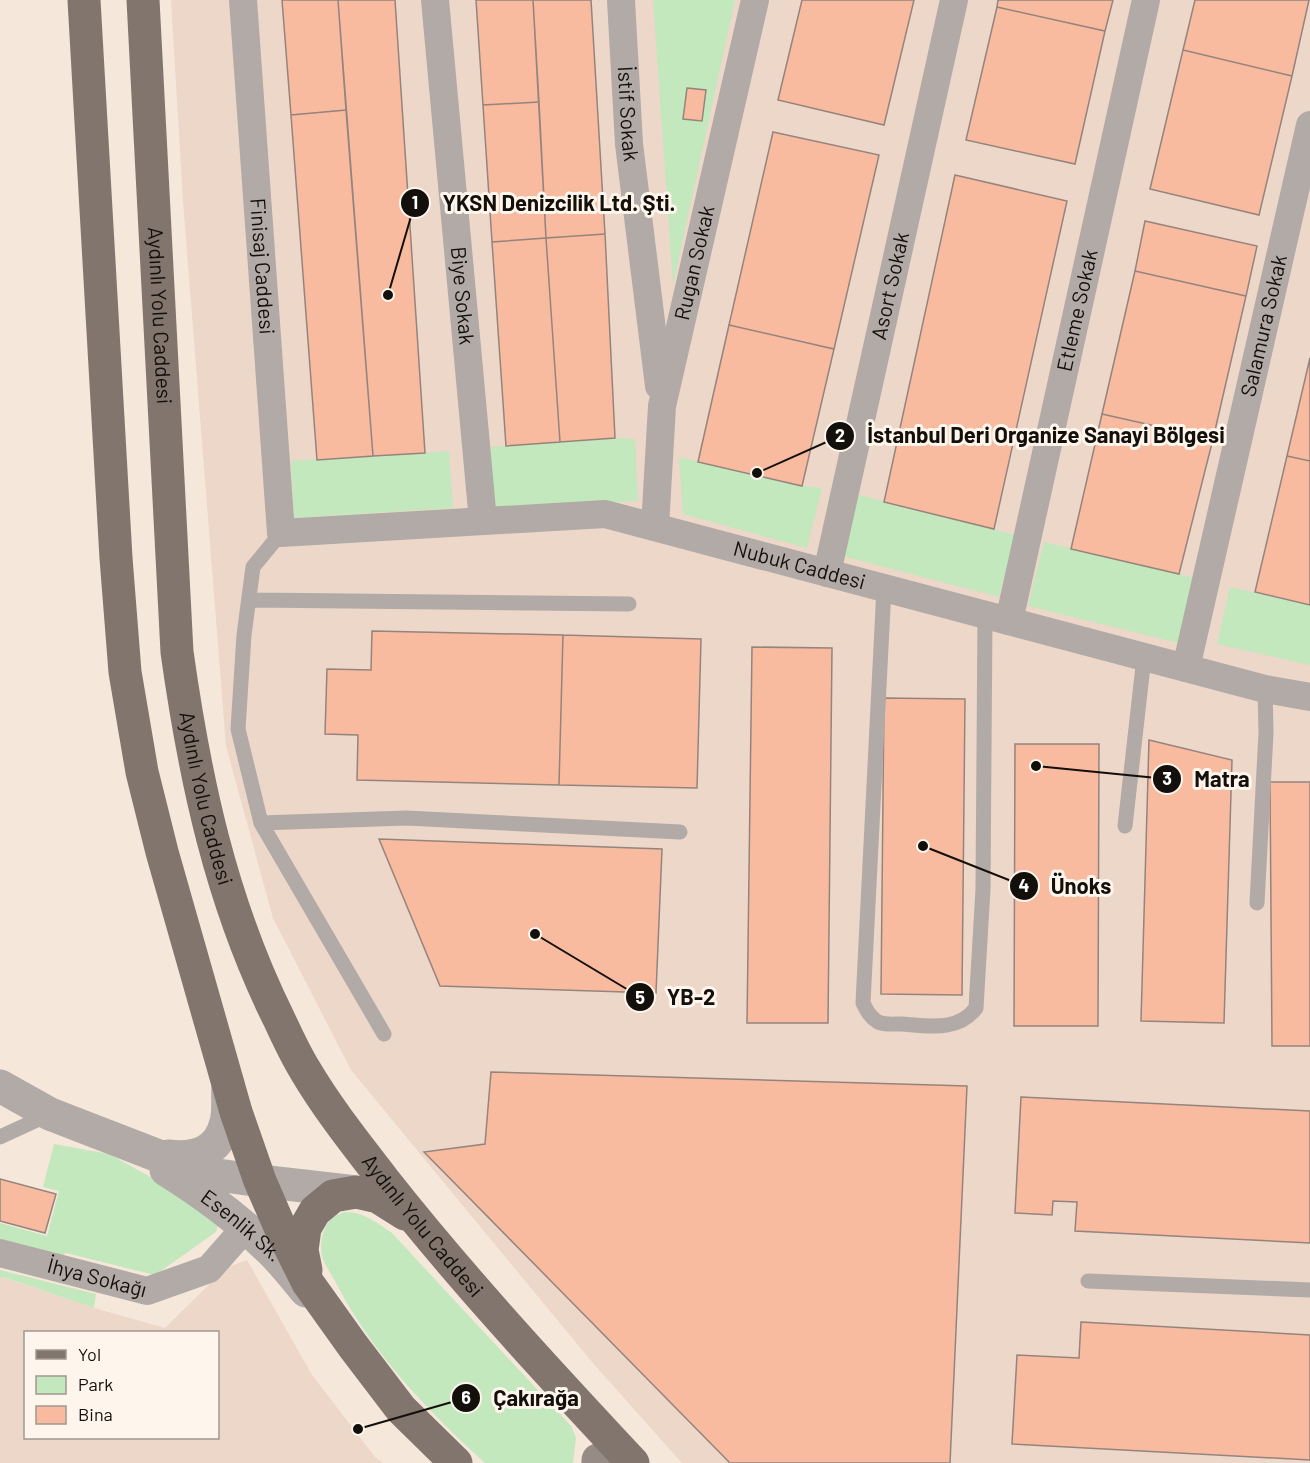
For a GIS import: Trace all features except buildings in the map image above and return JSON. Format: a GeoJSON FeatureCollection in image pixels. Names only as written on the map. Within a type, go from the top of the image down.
{"type":"FeatureCollection","features":[{"type":"Feature","properties":{"kind":"main road"},"geometry":{"type":"LineString","coordinates":[[84,0],[124,672],[142,772],[162,852],[236,1112],[260,1181],[280,1227],[308,1283],[353,1346],[401,1409],[449,1463]]}},
{"type":"Feature","properties":{"kind":"main road","name":"Aydınlı Yolu Caddesi"},"geometry":{"type":"LineString","coordinates":[[144,0],[177,652],[188,727],[205,815],[227,894],[264,988],[303,1068],[347,1133],[422,1229],[633,1463]]}},
{"type":"Feature","properties":{"kind":"main road"},"geometry":{"type":"LineString","coordinates":[[308,1283],[302,1250],[305,1228],[315,1211],[333,1196],[356,1192],[378,1197],[398,1208],[422,1229]]}},
{"type":"Feature","properties":{"kind":"main road"},"geometry":{"type":"LineString","coordinates":[[401,1409],[456,1463]]}},
{"type":"Feature","properties":{"kind":"main road"},"geometry":{"type":"LineString","coordinates":[[583,1410],[594,1431],[598,1462]]}},
{"type":"Feature","properties":{"kind":"street","name":"Finisaj Caddesi"},"geometry":{"type":"LineString","coordinates":[[243,0],[282,533]]}},
{"type":"Feature","properties":{"kind":"street","name":"Biye Sokak"},"geometry":{"type":"LineString","coordinates":[[435,0],[483,521]]}},
{"type":"Feature","properties":{"kind":"street","name":"İstif Sokak"},"geometry":{"type":"LineString","coordinates":[[621,0],[629,144],[662,406]]}},
{"type":"Feature","properties":{"kind":"street","name":"Rugan Sokak"},"geometry":{"type":"LineString","coordinates":[[655,527],[662,406],[755,0]]}},
{"type":"Feature","properties":{"kind":"street","name":"Asort Sokak"},"geometry":{"type":"LineString","coordinates":[[827,573],[954,0]]}},
{"type":"Feature","properties":{"kind":"street","name":"Etleme Sokak"},"geometry":{"type":"LineString","coordinates":[[997,618],[1146,0]]}},
{"type":"Feature","properties":{"kind":"street","name":"Salamura Sokak"},"geometry":{"type":"LineString","coordinates":[[1186,668],[1310,125]]}},
{"type":"Feature","properties":{"kind":"street","name":"Nubuk Caddesi"},"geometry":{"type":"LineString","coordinates":[[282,533],[605,514],[1265,689],[1310,697]]}},
{"type":"Feature","properties":{"kind":"street"},"geometry":{"type":"LineString","coordinates":[[154,1154],[186,1158],[207,1152],[220,1138],[227,1121],[228,1080]]}},
{"type":"Feature","properties":{"kind":"street","name":"Esenlik Sk."},"geometry":{"type":"LineString","coordinates":[[0,1086],[50,1114],[187,1167],[218,1175],[356,1192]]}},
{"type":"Feature","properties":{"kind":"street","name":"Esenlik Sk."},"geometry":{"type":"LineString","coordinates":[[105,1135],[194,1188],[245,1228],[270,1250],[353,1346]]}},
{"type":"Feature","properties":{"kind":"street","name":"İhya Sokağı"},"geometry":{"type":"LineString","coordinates":[[0,1253],[147,1291],[209,1269],[245,1228]]}},
{"type":"Feature","properties":{"kind":"lane"},"geometry":{"type":"LineString","coordinates":[[282,533],[253,567],[244,635],[238,729],[261,823],[384,1034]]}},
{"type":"Feature","properties":{"kind":"lane"},"geometry":{"type":"LineString","coordinates":[[884,588],[863,1003],[869,1015],[880,1023],[943,1027],[962,1021],[976,1008],[997,618]]}},
{"type":"Feature","properties":{"kind":"lane"},"geometry":{"type":"LineString","coordinates":[[249,600],[629,604]]}},
{"type":"Feature","properties":{"kind":"lane"},"geometry":{"type":"LineString","coordinates":[[1125,826],[1144,657]]}},
{"type":"Feature","properties":{"kind":"lane"},"geometry":{"type":"LineString","coordinates":[[1257,903],[1266,733],[1265,689]]}},
{"type":"Feature","properties":{"kind":"lane"},"geometry":{"type":"LineString","coordinates":[[261,823],[406,818],[680,832]]}},
{"type":"Feature","properties":{"kind":"lane"},"geometry":{"type":"LineString","coordinates":[[0,1137],[50,1114]]}},
{"type":"Feature","properties":{"kind":"lane"},"geometry":{"type":"LineString","coordinates":[[1088,1281],[1310,1290]]}},
{"type":"Feature","properties":{"kind":"shaded area"},"geometry":{"type":"Polygon","coordinates":[[[171,0],[1310,0],[1310,1463],[682,1463],[592,1362],[351,1070],[273,918],[226,746],[183,201],[171,0]]]}},
{"type":"Feature","properties":{"kind":"shaded area"},"geometry":{"type":"Polygon","coordinates":[[[247,1260],[312,1375],[375,1457],[383,1463],[0,1463],[0,1278],[165,1328],[226,1268],[247,1260]]]}},
{"type":"Feature","properties":{"kind":"green space"},"geometry":{"type":"Polygon","coordinates":[[[653,0],[735,0],[673,285],[653,0]]]}},
{"type":"Feature","properties":{"kind":"green space"},"geometry":{"type":"Polygon","coordinates":[[[615,438],[635,439],[638,501],[494,509],[490,447],[615,438]]]}},
{"type":"Feature","properties":{"kind":"green space"},"geometry":{"type":"Polygon","coordinates":[[[449,451],[453,508],[294,518],[291,461],[449,451]]]}},
{"type":"Feature","properties":{"kind":"green space"},"geometry":{"type":"Polygon","coordinates":[[[679,457],[802,486],[822,488],[807,548],[683,514],[679,457]]]}},
{"type":"Feature","properties":{"kind":"green space"},"geometry":{"type":"Polygon","coordinates":[[[859,495],[1016,535],[999,597],[843,556],[859,495]]]}},
{"type":"Feature","properties":{"kind":"green space"},"geometry":{"type":"Polygon","coordinates":[[[1044,542],[1199,579],[1183,644],[1028,606],[1044,542]]]}},
{"type":"Feature","properties":{"kind":"green space"},"geometry":{"type":"Polygon","coordinates":[[[1230,587],[1310,605],[1310,665],[1217,644],[1230,587]]]}},
{"type":"Feature","properties":{"kind":"green space"},"geometry":{"type":"Polygon","coordinates":[[[54,1144],[109,1154],[221,1216],[216,1232],[155,1275],[66,1253],[56,1260],[0,1246],[0,1223],[47,1236],[59,1191],[43,1187],[54,1144]]]}},
{"type":"Feature","properties":{"kind":"green space"},"geometry":{"type":"Polygon","coordinates":[[[345,1212],[364,1216],[392,1233],[571,1426],[576,1438],[573,1463],[485,1463],[403,1380],[367,1335],[323,1260],[321,1241],[326,1226],[333,1217],[345,1212]]]}},
{"type":"Feature","properties":{"kind":"green space"},"geometry":{"type":"Polygon","coordinates":[[[0,1270],[96,1294],[94,1308],[3,1277],[0,1278],[0,1270]]]}},
{"type":"Feature","properties":{"kind":"place","name":"YKSN Denizcilik Ltd. Şti."},"geometry":{"type":"Point","coordinates":[388,295]}},
{"type":"Feature","properties":{"kind":"place","name":"İstanbul Deri Organize Sanayi Bölgesi"},"geometry":{"type":"Point","coordinates":[757,473]}},
{"type":"Feature","properties":{"kind":"place","name":"Matra"},"geometry":{"type":"Point","coordinates":[1036,766]}},
{"type":"Feature","properties":{"kind":"place","name":"Ünoks"},"geometry":{"type":"Point","coordinates":[923,846]}},
{"type":"Feature","properties":{"kind":"place","name":"YB-2"},"geometry":{"type":"Point","coordinates":[535,934]}},
{"type":"Feature","properties":{"kind":"place","name":"Çakırağa"},"geometry":{"type":"Point","coordinates":[358,1429]}}]}
